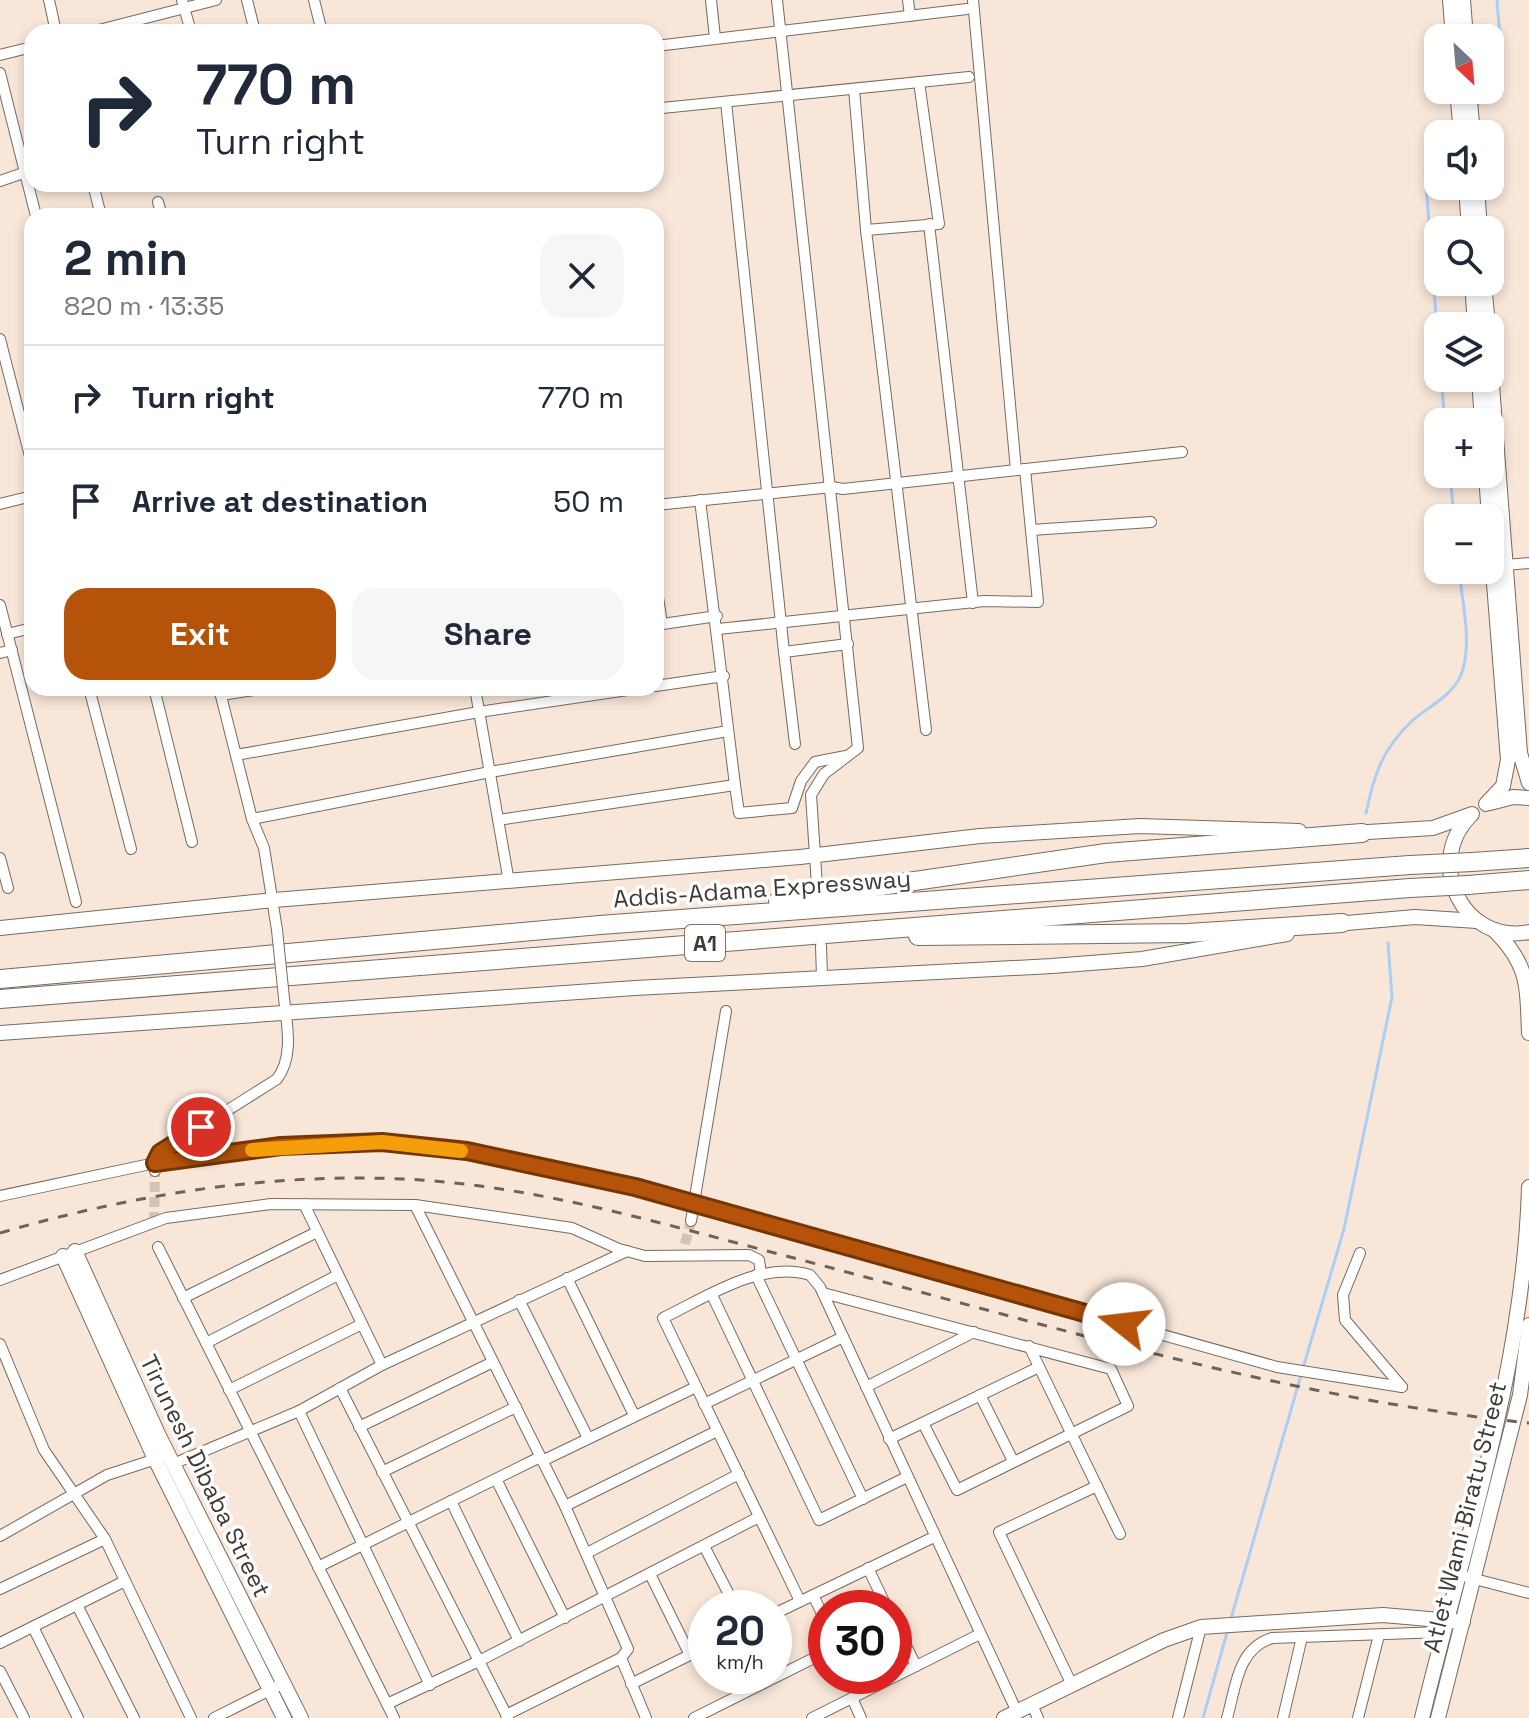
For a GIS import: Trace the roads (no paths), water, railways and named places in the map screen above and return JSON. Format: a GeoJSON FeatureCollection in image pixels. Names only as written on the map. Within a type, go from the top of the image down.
{"type":"FeatureCollection","features":[{"type":"Feature","properties":{"kind":"highway"},"geometry":{"type":"LineString","coordinates":[[662,920],[1106,853],[1362,833]]}},
{"type":"Feature","properties":{"kind":"highway","name":"Addis-Adama Expressway"},"geometry":{"type":"LineString","coordinates":[[0,979],[662,920],[1529,858]]}},
{"type":"Feature","properties":{"kind":"highway","name":"Addis-Adama Expressway"},"geometry":{"type":"LineString","coordinates":[[0,999],[1529,880]]}},
{"type":"Feature","properties":{"kind":"highway"},"geometry":{"type":"LineString","coordinates":[[799,936],[1028,937],[1188,933],[1342,923]]}},
{"type":"Feature","properties":{"kind":"street"},"geometry":{"type":"LineString","coordinates":[[49,0],[54,24]]}},
{"type":"Feature","properties":{"kind":"street"},"geometry":{"type":"LineString","coordinates":[[134,24],[184,5],[216,0]]}},
{"type":"Feature","properties":{"kind":"street"},"geometry":{"type":"LineString","coordinates":[[247,0],[253,24]]}},
{"type":"Feature","properties":{"kind":"street"},"geometry":{"type":"LineString","coordinates":[[314,0],[320,24]]}},
{"type":"Feature","properties":{"kind":"street"},"geometry":{"type":"LineString","coordinates":[[711,0],[715,38]]}},
{"type":"Feature","properties":{"kind":"street"},"geometry":{"type":"LineString","coordinates":[[777,0],[858,748],[824,774],[811,795],[817,886]]}},
{"type":"Feature","properties":{"kind":"street"},"geometry":{"type":"LineString","coordinates":[[908,0],[910,16]]}},
{"type":"Feature","properties":{"kind":"street"},"geometry":{"type":"LineString","coordinates":[[1450,0],[1452,24]]}},
{"type":"Feature","properties":{"kind":"street"},"geometry":{"type":"LineString","coordinates":[[1463,0],[1465,24]]}},
{"type":"Feature","properties":{"kind":"street"},"geometry":{"type":"LineString","coordinates":[[664,45],[910,16],[970,5],[1038,602],[973,603],[718,629]]}},
{"type":"Feature","properties":{"kind":"street"},"geometry":{"type":"LineString","coordinates":[[0,55],[24,49]]}},
{"type":"Feature","properties":{"kind":"street"},"geometry":{"type":"LineString","coordinates":[[0,73],[24,157]]}},
{"type":"Feature","properties":{"kind":"street"},"geometry":{"type":"LineString","coordinates":[[664,108],[969,77]]}},
{"type":"Feature","properties":{"kind":"street"},"geometry":{"type":"LineString","coordinates":[[866,230],[939,224],[919,82]]}},
{"type":"Feature","properties":{"kind":"street"},"geometry":{"type":"LineString","coordinates":[[854,89],[866,230],[926,730]]}},
{"type":"Feature","properties":{"kind":"street"},"geometry":{"type":"LineString","coordinates":[[726,102],[795,744]]}},
{"type":"Feature","properties":{"kind":"street"},"geometry":{"type":"LineString","coordinates":[[0,181],[24,172]]}},
{"type":"Feature","properties":{"kind":"street"},"geometry":{"type":"LineString","coordinates":[[158,202],[160,208]]}},
{"type":"Feature","properties":{"kind":"street"},"geometry":{"type":"LineString","coordinates":[[929,224],[973,603]]}},
{"type":"Feature","properties":{"kind":"street"},"geometry":{"type":"LineString","coordinates":[[0,339],[24,433]]}},
{"type":"Feature","properties":{"kind":"street"},"geometry":{"type":"LineString","coordinates":[[1492,392],[1520,753],[1529,783]]}},
{"type":"Feature","properties":{"kind":"street"},"geometry":{"type":"LineString","coordinates":[[664,504],[832,487],[843,489],[1182,452]]}},
{"type":"Feature","properties":{"kind":"street"},"geometry":{"type":"LineString","coordinates":[[0,504],[24,498]]}},
{"type":"Feature","properties":{"kind":"street"},"geometry":{"type":"LineString","coordinates":[[700,500],[717,616],[739,813],[792,808],[801,781],[815,762],[849,755]]}},
{"type":"Feature","properties":{"kind":"street"},"geometry":{"type":"LineString","coordinates":[[1031,530],[1151,522]]}},
{"type":"Feature","properties":{"kind":"street"},"geometry":{"type":"LineString","coordinates":[[1505,565],[1529,563]]}},
{"type":"Feature","properties":{"kind":"street"},"geometry":{"type":"LineString","coordinates":[[0,928],[274,900],[815,855],[980,836],[1140,826],[1362,833],[1433,828],[1472,814],[1503,786],[1508,760],[1494,584]]}},
{"type":"Feature","properties":{"kind":"street"},"geometry":{"type":"LineString","coordinates":[[0,605],[76,902]]}},
{"type":"Feature","properties":{"kind":"street"},"geometry":{"type":"LineString","coordinates":[[664,624],[717,616]]}},
{"type":"Feature","properties":{"kind":"street"},"geometry":{"type":"LineString","coordinates":[[7,634],[24,630]]}},
{"type":"Feature","properties":{"kind":"street"},"geometry":{"type":"LineString","coordinates":[[784,652],[848,644]]}},
{"type":"Feature","properties":{"kind":"street"},"geometry":{"type":"LineString","coordinates":[[0,653],[12,650]]}},
{"type":"Feature","properties":{"kind":"street"},"geometry":{"type":"LineString","coordinates":[[664,685],[724,676]]}},
{"type":"Feature","properties":{"kind":"street"},"geometry":{"type":"LineString","coordinates":[[91,696],[131,849]]}},
{"type":"Feature","properties":{"kind":"street"},"geometry":{"type":"LineString","coordinates":[[156,696],[192,842]]}},
{"type":"Feature","properties":{"kind":"street"},"geometry":{"type":"LineString","coordinates":[[155,1167],[160,1153],[277,1079],[285,1068],[288,1053],[274,900],[264,848],[252,819],[221,696]]}},
{"type":"Feature","properties":{"kind":"street"},"geometry":{"type":"LineString","coordinates":[[476,696],[509,882]]}},
{"type":"Feature","properties":{"kind":"street"},"geometry":{"type":"LineString","coordinates":[[236,755],[587,696]]}},
{"type":"Feature","properties":{"kind":"street"},"geometry":{"type":"LineString","coordinates":[[252,819],[490,772],[728,731]]}},
{"type":"Feature","properties":{"kind":"street"},"geometry":{"type":"LineString","coordinates":[[498,820],[735,785]]}},
{"type":"Feature","properties":{"kind":"street"},"geometry":{"type":"LineString","coordinates":[[1486,804],[1513,797],[1529,798]]}},
{"type":"Feature","properties":{"kind":"street"},"geometry":{"type":"LineString","coordinates":[[1472,814],[1455,836],[1449,873],[1463,908],[1477,921],[1494,930],[1516,953],[1525,975],[1529,1033]]}},
{"type":"Feature","properties":{"kind":"street"},"geometry":{"type":"LineString","coordinates":[[0,858],[8,888]]}},
{"type":"Feature","properties":{"kind":"street"},"geometry":{"type":"LineString","coordinates":[[0,1033],[284,1005],[1142,959],[1342,923],[1415,917],[1477,921]]}},
{"type":"Feature","properties":{"kind":"street"},"geometry":{"type":"LineString","coordinates":[[1494,930],[1529,932]]}},
{"type":"Feature","properties":{"kind":"street"},"geometry":{"type":"LineString","coordinates":[[821,946],[822,977]]}},
{"type":"Feature","properties":{"kind":"street"},"geometry":{"type":"LineString","coordinates":[[691,1221],[726,1011]]}},
{"type":"Feature","properties":{"kind":"street"},"geometry":{"type":"LineString","coordinates":[[0,1196],[281,1146],[382,1142],[467,1151],[635,1187],[1277,1367],[1402,1387],[1345,1320],[1343,1295],[1360,1253]]}},
{"type":"Feature","properties":{"kind":"street"},"geometry":{"type":"LineString","coordinates":[[1422,1718],[1499,1410],[1522,1277],[1529,1187]]}},
{"type":"Feature","properties":{"kind":"street"},"geometry":{"type":"LineString","coordinates":[[304,1204],[382,1365]]}},
{"type":"Feature","properties":{"kind":"street"},"geometry":{"type":"LineString","coordinates":[[0,1280],[166,1218],[304,1204],[415,1205],[572,1228],[628,1250],[661,1257],[684,1249],[749,1255],[759,1260],[758,1275],[863,1499]]}},
{"type":"Feature","properties":{"kind":"street"},"geometry":{"type":"LineString","coordinates":[[340,1388],[507,1716],[621,1658],[628,1649],[607,1596],[415,1205]]}},
{"type":"Feature","properties":{"kind":"street"},"geometry":{"type":"LineString","coordinates":[[183,1298],[317,1232]]}},
{"type":"Feature","properties":{"kind":"street"},"geometry":{"type":"LineString","coordinates":[[158,1247],[394,1718]]}},
{"type":"Feature","properties":{"kind":"street"},"geometry":{"type":"LineString","coordinates":[[0,1536],[107,1475],[250,1432],[299,1411],[382,1365],[628,1250]]}},
{"type":"Feature","properties":{"kind":"street","name":"Tirunesh Dibaba Street"},"geometry":{"type":"LineString","coordinates":[[69,1254],[165,1459],[277,1686],[301,1718]]}},
{"type":"Feature","properties":{"kind":"street"},"geometry":{"type":"LineString","coordinates":[[800,1601],[663,1318],[758,1275],[797,1271],[810,1275],[823,1293],[980,1634],[1010,1715],[1035,1711],[1072,1685],[1164,1640],[1201,1627],[1383,1615],[1444,1626]]}},
{"type":"Feature","properties":{"kind":"street"},"geometry":{"type":"LineString","coordinates":[[206,1343],[338,1275]]}},
{"type":"Feature","properties":{"kind":"street"},"geometry":{"type":"LineString","coordinates":[[567,1278],[634,1415]]}},
{"type":"Feature","properties":{"kind":"street"},"geometry":{"type":"LineString","coordinates":[[823,1293],[1111,1369],[1128,1406],[957,1490],[923,1423]]}},
{"type":"Feature","properties":{"kind":"street"},"geometry":{"type":"LineString","coordinates":[[712,1295],[819,1520],[907,1477]]}},
{"type":"Feature","properties":{"kind":"street"},"geometry":{"type":"LineString","coordinates":[[519,1300],[588,1438]]}},
{"type":"Feature","properties":{"kind":"street"},"geometry":{"type":"LineString","coordinates":[[229,1390],[362,1324]]}},
{"type":"Feature","properties":{"kind":"street","name":"Atlet Wami Biratu Street"},"geometry":{"type":"LineString","coordinates":[[1438,1718],[1520,1395],[1529,1325]]}},
{"type":"Feature","properties":{"kind":"street"},"geometry":{"type":"LineString","coordinates":[[866,1387],[974,1332]]}},
{"type":"Feature","properties":{"kind":"street"},"geometry":{"type":"LineString","coordinates":[[704,1404],[843,1337]]}},
{"type":"Feature","properties":{"kind":"street"},"geometry":{"type":"LineString","coordinates":[[0,1344],[44,1450],[105,1539],[191,1718]]}},
{"type":"Feature","properties":{"kind":"street"},"geometry":{"type":"LineString","coordinates":[[1029,1346],[1120,1534]]}},
{"type":"Feature","properties":{"kind":"street"},"geometry":{"type":"LineString","coordinates":[[359,1427],[493,1362]]}},
{"type":"Feature","properties":{"kind":"street"},"geometry":{"type":"LineString","coordinates":[[889,1439],[1039,1367]]}},
{"type":"Feature","properties":{"kind":"street"},"geometry":{"type":"LineString","coordinates":[[318,1567],[496,1479],[696,1387]]}},
{"type":"Feature","properties":{"kind":"street"},"geometry":{"type":"LineString","coordinates":[[980,1395],[1013,1461]]}},
{"type":"Feature","properties":{"kind":"street"},"geometry":{"type":"LineString","coordinates":[[382,1472],[516,1407]]}},
{"type":"Feature","properties":{"kind":"street"},"geometry":{"type":"LineString","coordinates":[[299,1411],[430,1685]]}},
{"type":"Feature","properties":{"kind":"street"},"geometry":{"type":"LineString","coordinates":[[565,1506],[717,1431]]}},
{"type":"Feature","properties":{"kind":"street"},"geometry":{"type":"LineString","coordinates":[[587,1553],[739,1474]]}},
{"type":"Feature","properties":{"kind":"street"},"geometry":{"type":"LineString","coordinates":[[496,1479],[565,1618]]}},
{"type":"Feature","properties":{"kind":"street"},"geometry":{"type":"LineString","coordinates":[[1072,1685],[999,1532],[1097,1486]]}},
{"type":"Feature","properties":{"kind":"street"},"geometry":{"type":"LineString","coordinates":[[451,1501],[519,1641]]}},
{"type":"Feature","properties":{"kind":"street"},"geometry":{"type":"LineString","coordinates":[[387,1704],[565,1618],[759,1517]]}},
{"type":"Feature","properties":{"kind":"street"},"geometry":{"type":"LineString","coordinates":[[823,1590],[934,1537]]}},
{"type":"Feature","properties":{"kind":"street"},"geometry":{"type":"LineString","coordinates":[[0,1589],[105,1539]]}},
{"type":"Feature","properties":{"kind":"street"},"geometry":{"type":"LineString","coordinates":[[704,1546],[727,1590]]}},
{"type":"Feature","properties":{"kind":"street"},"geometry":{"type":"LineString","coordinates":[[868,1568],[878,1590]]}},
{"type":"Feature","properties":{"kind":"street"},"geometry":{"type":"LineString","coordinates":[[650,1574],[688,1651]]}},
{"type":"Feature","properties":{"kind":"street"},"geometry":{"type":"LineString","coordinates":[[1457,1574],[1529,1593]]}},
{"type":"Feature","properties":{"kind":"street"},"geometry":{"type":"LineString","coordinates":[[0,1643],[125,1581]]}},
{"type":"Feature","properties":{"kind":"street"},"geometry":{"type":"LineString","coordinates":[[792,1605],[808,1597]]}},
{"type":"Feature","properties":{"kind":"street"},"geometry":{"type":"LineString","coordinates":[[77,1605],[134,1718]]}},
{"type":"Feature","properties":{"kind":"street"},"geometry":{"type":"LineString","coordinates":[[1227,1718],[1246,1653],[1258,1643],[1272,1638],[1379,1635],[1463,1622]]}},
{"type":"Feature","properties":{"kind":"street"},"geometry":{"type":"LineString","coordinates":[[33,1627],[78,1718]]}},
{"type":"Feature","properties":{"kind":"street"},"geometry":{"type":"LineString","coordinates":[[1178,1718],[1201,1627]]}},
{"type":"Feature","properties":{"kind":"street"},"geometry":{"type":"LineString","coordinates":[[812,1718],[980,1634]]}},
{"type":"Feature","properties":{"kind":"street"},"geometry":{"type":"LineString","coordinates":[[1358,1718],[1379,1635]]}},
{"type":"Feature","properties":{"kind":"street"},"geometry":{"type":"LineString","coordinates":[[1283,1718],[1302,1637]]}},
{"type":"Feature","properties":{"kind":"street"},"geometry":{"type":"LineString","coordinates":[[631,1684],[688,1656]]}},
{"type":"Feature","properties":{"kind":"street"},"geometry":{"type":"LineString","coordinates":[[621,1658],[646,1718]]}},
{"type":"Feature","properties":{"kind":"street"},"geometry":{"type":"LineString","coordinates":[[912,1658],[916,1666]]}},
{"type":"Feature","properties":{"kind":"street"},"geometry":{"type":"LineString","coordinates":[[694,1718],[808,1661]]}},
{"type":"Feature","properties":{"kind":"street"},"geometry":{"type":"LineString","coordinates":[[0,1671],[24,1718]]}},
{"type":"Feature","properties":{"kind":"street"},"geometry":{"type":"LineString","coordinates":[[214,1718],[277,1686]]}},
{"type":"Feature","properties":{"kind":"street","name":"Tirunesh Dibaba Street"},"geometry":{"type":"LineString","coordinates":[[277,1686],[284,1718]]}},
{"type":"Feature","properties":{"kind":"street"},"geometry":{"type":"LineString","coordinates":[[857,1696],[861,1718]]}},
{"type":"Feature","properties":{"kind":"waterway"},"geometry":{"type":"LineString","coordinates":[[1476,107],[1493,81],[1500,57],[1497,0]]}},
{"type":"Feature","properties":{"kind":"waterway"},"geometry":{"type":"LineString","coordinates":[[1427,200],[1436,312]]}},
{"type":"Feature","properties":{"kind":"waterway"},"geometry":{"type":"LineString","coordinates":[[1442,392],[1444,408]]}},
{"type":"Feature","properties":{"kind":"waterway"},"geometry":{"type":"LineString","coordinates":[[1451,488],[1453,504]]}},
{"type":"Feature","properties":{"kind":"waterway"},"geometry":{"type":"LineString","coordinates":[[1366,813],[1386,752],[1412,721],[1446,695],[1461,675],[1466,637],[1461,584]]}},
{"type":"Feature","properties":{"kind":"waterway"},"geometry":{"type":"LineString","coordinates":[[1303,1368],[1344,1229],[1392,997],[1388,943]]}},
{"type":"Feature","properties":{"kind":"waterway"},"geometry":{"type":"LineString","coordinates":[[1230,1622],[1301,1375]]}},
{"type":"Feature","properties":{"kind":"waterway"},"geometry":{"type":"LineString","coordinates":[[1203,1718],[1228,1629]]}},
{"type":"Feature","properties":{"kind":"tunnel"},"geometry":{"type":"LineString","coordinates":[[154,1222],[155,1171]]}},
{"type":"Feature","properties":{"kind":"tunnel"},"geometry":{"type":"LineString","coordinates":[[685,1244],[691,1221]]}},
{"type":"Feature","properties":{"kind":"railway"},"geometry":{"type":"LineString","coordinates":[[0,1233],[99,1208],[249,1183],[403,1179],[502,1189],[649,1220],[1159,1355],[1251,1376],[1436,1411],[1529,1423]]}}]}
